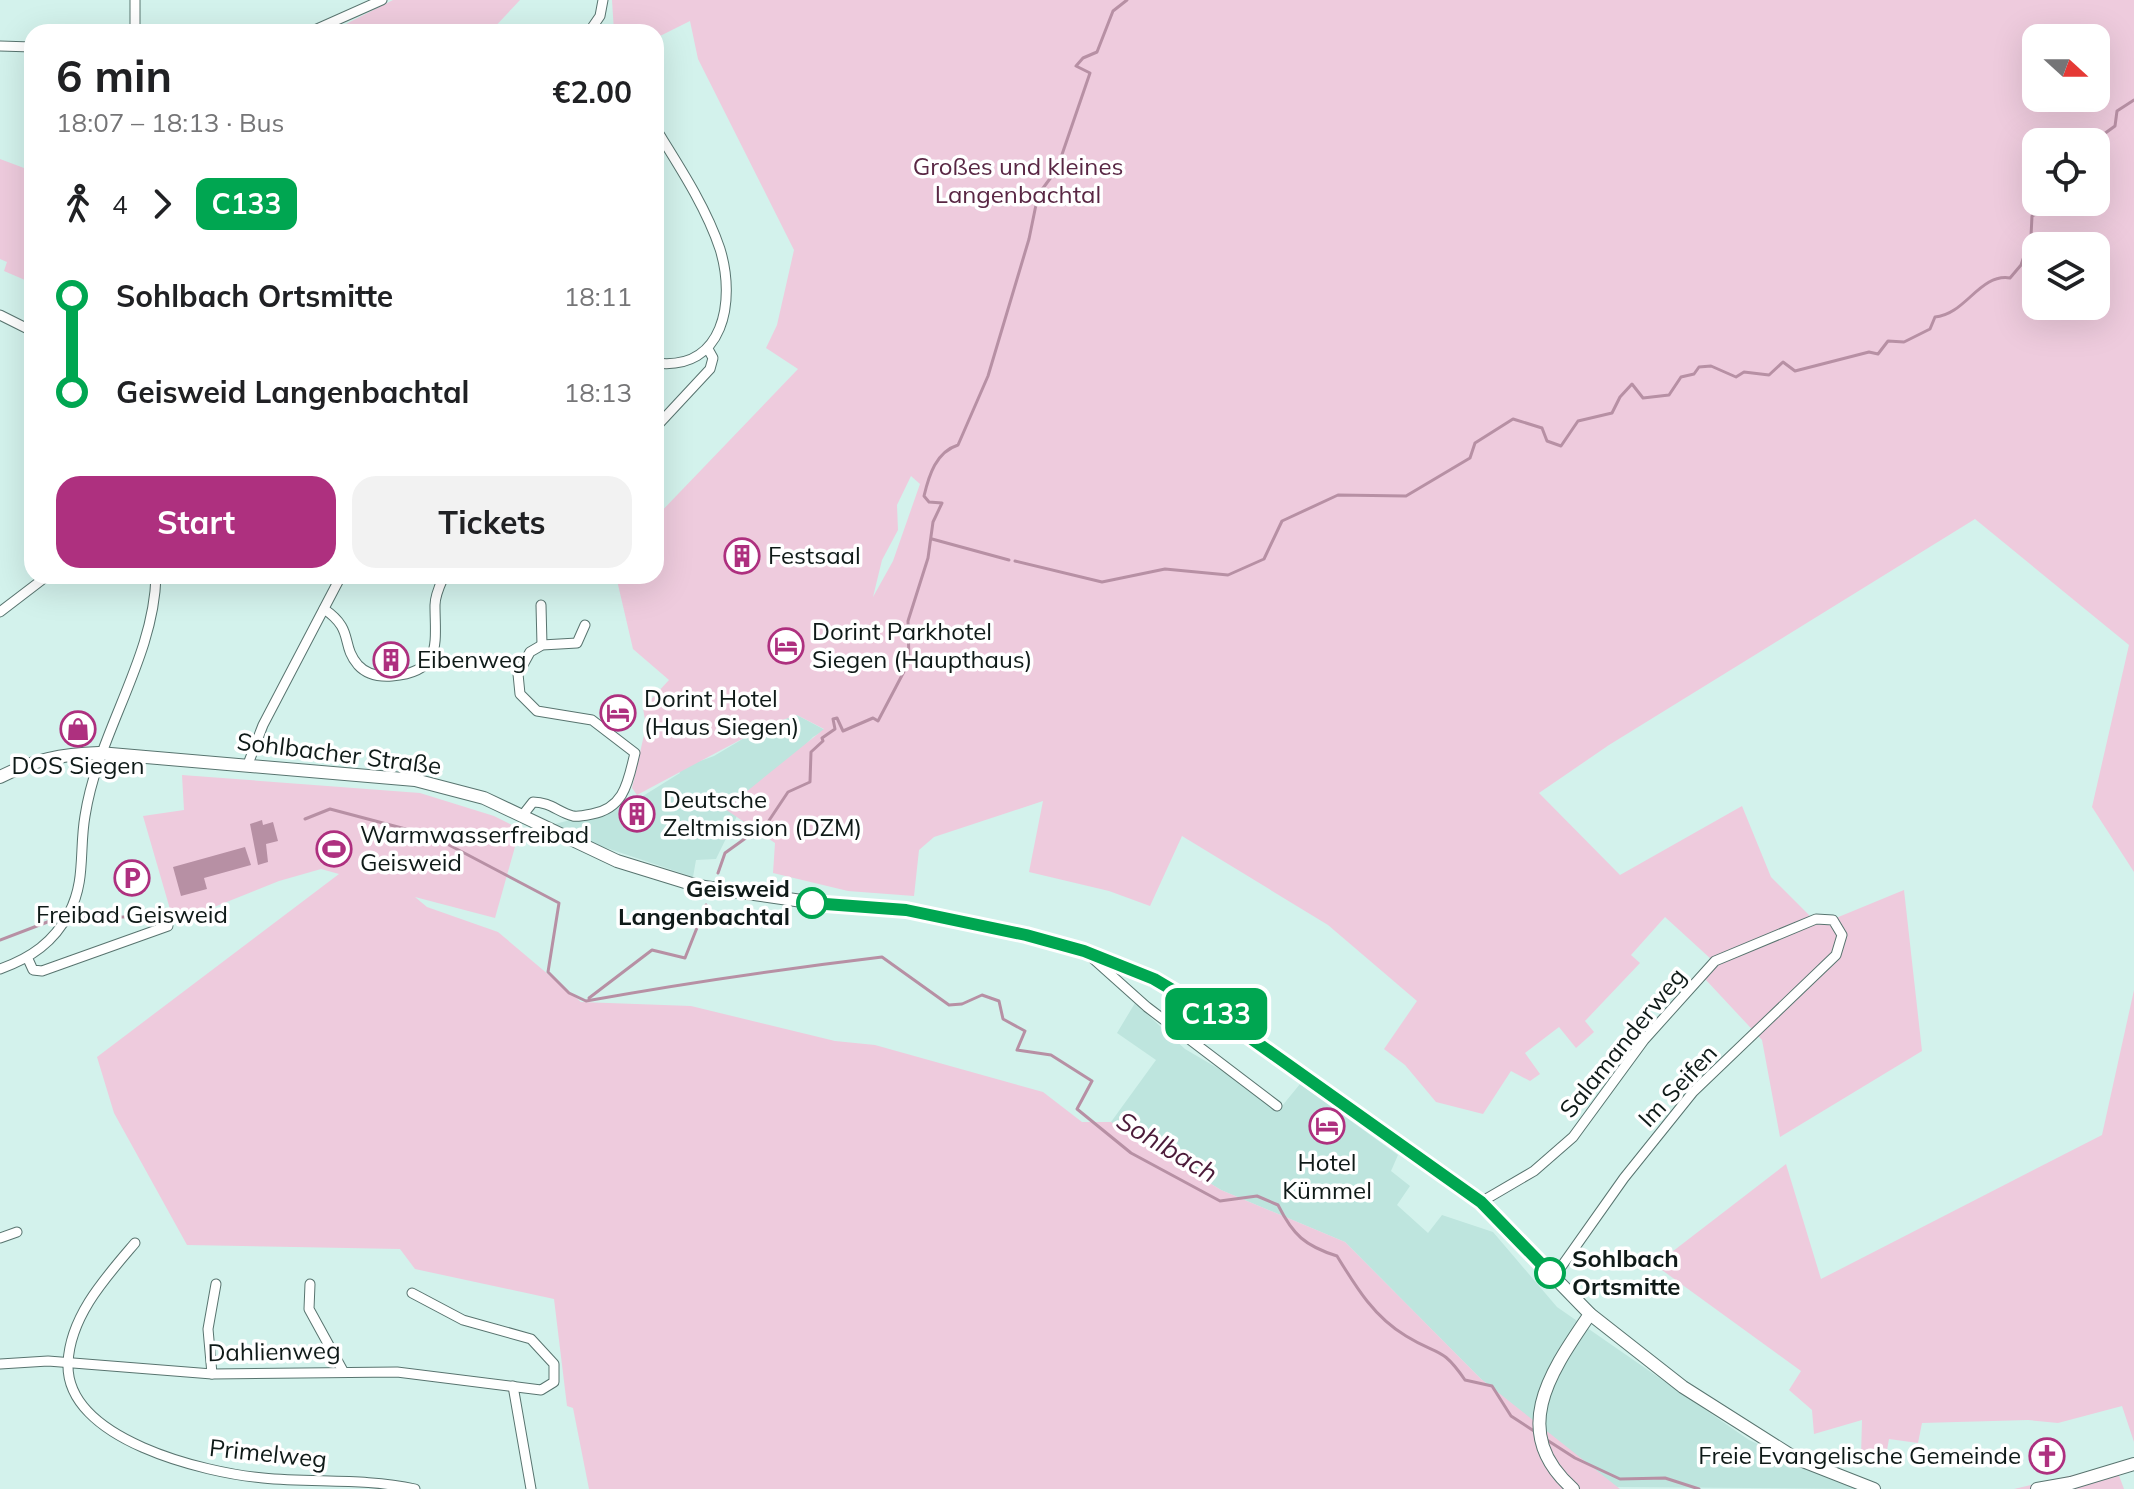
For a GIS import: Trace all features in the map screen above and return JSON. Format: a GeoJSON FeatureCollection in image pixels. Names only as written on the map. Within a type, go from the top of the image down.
{"type":"FeatureCollection","features":[{"type":"Feature","properties":{"kind":"street"},"geometry":{"type":"LineString","coordinates":[[135,0],[135,24]]}},
{"type":"Feature","properties":{"kind":"street"},"geometry":{"type":"LineString","coordinates":[[328,24],[382,0]]}},
{"type":"Feature","properties":{"kind":"street"},"geometry":{"type":"LineString","coordinates":[[597,24],[603,0]]}},
{"type":"Feature","properties":{"kind":"street"},"geometry":{"type":"LineString","coordinates":[[0,46],[24,47]]}},
{"type":"Feature","properties":{"kind":"street"},"geometry":{"type":"LineString","coordinates":[[664,143],[714,233],[724,265],[722,320],[708,349],[677,365],[664,364]]}},
{"type":"Feature","properties":{"kind":"street"},"geometry":{"type":"LineString","coordinates":[[0,315],[24,327]]}},
{"type":"Feature","properties":{"kind":"street"},"geometry":{"type":"LineString","coordinates":[[664,418],[710,369],[713,358],[708,349]]}},
{"type":"Feature","properties":{"kind":"street"},"geometry":{"type":"LineString","coordinates":[[0,612],[37,584]]}},
{"type":"Feature","properties":{"kind":"street"},"geometry":{"type":"LineString","coordinates":[[0,969],[28,959],[56,935],[77,895],[81,882],[84,818],[99,753],[148,635],[155,584]]}},
{"type":"Feature","properties":{"kind":"street"},"geometry":{"type":"LineString","coordinates":[[248,764],[263,725],[337,584]]}},
{"type":"Feature","properties":{"kind":"street"},"geometry":{"type":"LineString","coordinates":[[324,609],[346,628],[353,657],[365,671],[384,676],[403,675],[428,662],[435,651],[438,638],[435,603],[441,584]]}},
{"type":"Feature","properties":{"kind":"street"},"geometry":{"type":"LineString","coordinates":[[541,605],[542,645]]}},
{"type":"Feature","properties":{"kind":"street"},"geometry":{"type":"LineString","coordinates":[[522,816],[533,802],[547,802],[575,817],[611,808],[625,792],[635,753],[592,720],[547,715],[526,702],[520,694],[518,674],[526,657],[542,645],[577,643],[585,625]]}},
{"type":"Feature","properties":{"kind":"street","name":"Sohlbacher Straße"},"geometry":{"type":"LineString","coordinates":[[0,777],[47,757],[99,753],[415,780],[484,798],[617,861],[698,886],[816,903],[906,910],[1084,951],[1154,979],[1203,1006],[1316,1082],[1481,1202],[1590,1314],[1634,1351],[1750,1433],[1845,1485],[1874,1489]]}},
{"type":"Feature","properties":{"kind":"street","name":"Salamanderweg"},"geometry":{"type":"LineString","coordinates":[[1481,1202],[1534,1171],[1573,1137],[1644,1040],[1715,961],[1816,919],[1833,920],[1842,935]]}},
{"type":"Feature","properties":{"kind":"street"},"geometry":{"type":"LineString","coordinates":[[28,959],[33,970],[42,971],[91,950],[168,926]]}},
{"type":"Feature","properties":{"kind":"street","name":"Im Seifen"},"geometry":{"type":"LineString","coordinates":[[1554,1277],[1624,1178],[1693,1092],[1824,969],[1836,955],[1842,935]]}},
{"type":"Feature","properties":{"kind":"street"},"geometry":{"type":"LineString","coordinates":[[1084,951],[1147,1007],[1277,1106]]}},
{"type":"Feature","properties":{"kind":"street"},"geometry":{"type":"LineString","coordinates":[[0,1238],[17,1232]]}},
{"type":"Feature","properties":{"kind":"street"},"geometry":{"type":"LineString","coordinates":[[68,1363],[73,1337],[93,1296],[135,1243]]}},
{"type":"Feature","properties":{"kind":"street"},"geometry":{"type":"LineString","coordinates":[[212,1374],[208,1329],[216,1284]]}},
{"type":"Feature","properties":{"kind":"street"},"geometry":{"type":"LineString","coordinates":[[310,1284],[309,1309],[343,1371]]}},
{"type":"Feature","properties":{"kind":"street","name":"Dahlienweg"},"geometry":{"type":"LineString","coordinates":[[0,1364],[68,1363],[212,1374],[343,1371],[432,1374],[541,1390],[554,1382],[554,1364],[540,1345],[520,1335],[463,1320],[412,1293]]}},
{"type":"Feature","properties":{"kind":"street"},"geometry":{"type":"LineString","coordinates":[[1573,1489],[1559,1476],[1546,1451],[1540,1426],[1541,1399],[1550,1373],[1590,1314]]}},
{"type":"Feature","properties":{"kind":"street","name":"Primelweg"},"geometry":{"type":"LineString","coordinates":[[68,1363],[72,1387],[92,1415],[114,1432],[176,1461],[265,1478],[382,1482],[415,1489]]}},
{"type":"Feature","properties":{"kind":"street"},"geometry":{"type":"LineString","coordinates":[[513,1386],[531,1489]]}},
{"type":"Feature","properties":{"kind":"street"},"geometry":{"type":"LineString","coordinates":[[2037,1489],[2071,1483],[2134,1464]]}},
{"type":"Feature","properties":{"kind":"shaded area"},"geometry":{"type":"Polygon","coordinates":[[[797,715],[825,730],[813,737],[737,816],[716,859],[696,860],[693,877],[544,827],[630,804],[680,773],[678,769],[714,756],[768,724],[797,715]]]}},
{"type":"Feature","properties":{"kind":"shaded area"},"geometry":{"type":"Polygon","coordinates":[[[262,820],[263,825],[273,822],[278,841],[266,844],[268,862],[258,865],[250,824],[262,820]]]}},
{"type":"Feature","properties":{"kind":"shaded area"},"geometry":{"type":"Polygon","coordinates":[[[245,847],[251,865],[204,878],[207,889],[181,896],[173,867],[245,847]]]}},
{"type":"Feature","properties":{"kind":"shaded area"},"geometry":{"type":"Polygon","coordinates":[[[1135,1003],[1185,1049],[1282,1106],[1300,1084],[1398,1155],[1391,1171],[1410,1186],[1397,1205],[1428,1233],[1442,1215],[1493,1232],[1557,1307],[1749,1440],[1860,1489],[1615,1487],[1481,1379],[1345,1242],[1221,1190],[1111,1122],[1156,1060],[1117,1033],[1135,1003]]]}},
{"type":"Feature","properties":{"kind":"green space"},"geometry":{"type":"Polygon","coordinates":[[[393,0],[520,0],[498,24],[346,24],[393,0]]]}},
{"type":"Feature","properties":{"kind":"green space","name":"Großes und kleines Langenbachtal"},"geometry":{"type":"Polygon","coordinates":[[[612,0],[2134,0],[2134,872],[2092,807],[2129,645],[1975,519],[1609,745],[1539,793],[1620,875],[1742,806],[1771,877],[1819,925],[1904,890],[1922,1051],[1780,1137],[1762,1040],[1706,980],[1712,960],[1665,917],[1631,955],[1640,963],[1585,1021],[1594,1032],[1576,1048],[1559,1027],[1525,1053],[1540,1074],[1530,1081],[1511,1071],[1483,1114],[1436,1102],[1405,1065],[1384,1049],[1417,1001],[1328,925],[1182,836],[1150,906],[1109,891],[1029,872],[1043,801],[934,837],[919,850],[914,896],[848,891],[773,873],[775,843],[725,809],[824,729],[797,715],[768,725],[637,795],[632,788],[646,726],[643,708],[669,680],[633,649],[618,584],[664,584],[664,509],[798,369],[766,348],[777,325],[794,250],[698,59],[690,21],[664,34],[664,24],[614,24],[612,0]],[[911,476],[897,505],[898,530],[882,560],[873,597],[893,561],[920,484],[911,476]]]}},
{"type":"Feature","properties":{"kind":"green space"},"geometry":{"type":"Polygon","coordinates":[[[0,159],[24,168],[24,280],[4,271],[7,262],[0,259],[0,159]]]}},
{"type":"Feature","properties":{"kind":"green space"},"geometry":{"type":"Polygon","coordinates":[[[182,775],[420,793],[494,816],[520,829],[495,918],[415,897],[427,907],[498,932],[581,1002],[691,1006],[835,1041],[875,1045],[1043,1092],[1082,1122],[1111,1122],[1221,1190],[1345,1242],[1481,1379],[1620,1489],[589,1489],[573,1408],[567,1406],[554,1299],[415,1269],[400,1249],[187,1245],[114,1113],[97,1057],[339,874],[321,869],[279,881],[174,923],[143,816],[184,810],[182,775]]]}},
{"type":"Feature","properties":{"kind":"green space"},"geometry":{"type":"Polygon","coordinates":[[[2134,990],[2134,1442],[2122,1406],[2058,1423],[2028,1420],[1922,1423],[1918,1443],[1889,1439],[1886,1456],[1861,1456],[1862,1420],[1814,1434],[1812,1410],[1789,1390],[1801,1371],[1655,1265],[1786,1164],[1821,1279],[2102,1135],[2134,990]]]}},
{"type":"Feature","properties":{"kind":"green space"},"geometry":{"type":"Polygon","coordinates":[[[2115,1465],[2124,1489],[2014,1489],[2115,1465]]]}},
{"type":"Feature","properties":{"kind":"waterway"},"geometry":{"type":"LineString","coordinates":[[718,873],[725,853],[768,822],[788,792],[810,782],[811,752],[823,741],[822,738],[835,729],[833,719],[837,718],[843,731],[873,718],[878,721],[909,662],[908,621],[928,558],[933,522],[942,503],[929,502],[924,496],[928,480],[944,453],[958,445],[988,376],[1029,239],[1038,195],[1057,169],[1090,73],[1076,66],[1083,58],[1097,52],[1113,11],[1127,0]]}},
{"type":"Feature","properties":{"kind":"waterway"},"geometry":{"type":"LineString","coordinates":[[2110,130],[2115,126],[2117,111],[2134,100]]}},
{"type":"Feature","properties":{"kind":"waterway"},"geometry":{"type":"LineString","coordinates":[[1015,561],[1102,582],[1165,569],[1228,575],[1264,559],[1282,521],[1338,495],[1406,496],[1470,458],[1475,443],[1513,419],[1542,428],[1547,441],[1561,446],[1578,421],[1612,413],[1620,397],[1632,384],[1643,398],[1669,395],[1681,377],[1694,374],[1699,367],[1711,366],[1736,377],[1744,372],[1769,375],[1783,362],[1795,371],[1869,352],[1878,354],[1888,341],[1904,342],[1930,329],[1935,317],[1946,315],[1990,282],[2010,278],[2021,265],[2031,236],[2032,216]]}},
{"type":"Feature","properties":{"kind":"waterway"},"geometry":{"type":"LineString","coordinates":[[932,539],[1009,560]]}},
{"type":"Feature","properties":{"kind":"waterway","name":"Sohlbach"},"geometry":{"type":"LineString","coordinates":[[305,819],[330,809],[432,836],[559,903],[548,972],[569,993],[586,1001],[882,957],[949,1005],[962,1004],[982,995],[999,1001],[1003,1019],[1025,1031],[1017,1050],[1051,1055],[1092,1081],[1077,1109],[1131,1153],[1220,1201],[1257,1196],[1278,1205],[1301,1238],[1337,1256],[1384,1320],[1406,1336],[1444,1356],[1465,1380],[1492,1386],[1511,1416],[1537,1433]]}},
{"type":"Feature","properties":{"kind":"waterway"},"geometry":{"type":"LineString","coordinates":[[589,998],[652,950],[685,958],[706,905]]}},
{"type":"Feature","properties":{"kind":"waterway","name":"Sohlbach"},"geometry":{"type":"LineString","coordinates":[[84,917],[124,917],[149,911]]}},
{"type":"Feature","properties":{"kind":"waterway","name":"Sohlbach"},"geometry":{"type":"LineString","coordinates":[[0,940],[50,921]]}},
{"type":"Feature","properties":{"kind":"waterway","name":"Sohlbach"},"geometry":{"type":"LineString","coordinates":[[1547,1440],[1575,1458],[1620,1479],[1665,1478],[1699,1489]]}},
{"type":"Feature","properties":{"kind":"bus line","name":"C133"},"geometry":{"type":"LineString","coordinates":[[812,903],[906,910],[1026,935],[1084,951],[1154,979],[1193,999],[1316,1082],[1481,1202],[1550,1273]]}},
{"type":"Feature","properties":{"kind":"place","name":"Festsaal"},"geometry":{"type":"Point","coordinates":[742,556]}},
{"type":"Feature","properties":{"kind":"place","name":"Dorint Parkhotel Siegen (Haupthaus)"},"geometry":{"type":"Point","coordinates":[786,646]}},
{"type":"Feature","properties":{"kind":"place","name":"Eibenweg"},"geometry":{"type":"Point","coordinates":[391,660]}},
{"type":"Feature","properties":{"kind":"place","name":"Dorint Hotel (Haus Siegen)"},"geometry":{"type":"Point","coordinates":[618,713]}},
{"type":"Feature","properties":{"kind":"place","name":"DOS Siegen"},"geometry":{"type":"Point","coordinates":[78,729]}},
{"type":"Feature","properties":{"kind":"place","name":"Deutsche Zeltmission (DZM)"},"geometry":{"type":"Point","coordinates":[637,814]}},
{"type":"Feature","properties":{"kind":"place","name":"Warmwasserfreibad Geisweid"},"geometry":{"type":"Point","coordinates":[334,849]}},
{"type":"Feature","properties":{"kind":"place","name":"Freibad Geisweid"},"geometry":{"type":"Point","coordinates":[132,878]}},
{"type":"Feature","properties":{"kind":"place","name":"Geisweid Langenbachtal"},"geometry":{"type":"Point","coordinates":[812,903]}},
{"type":"Feature","properties":{"kind":"place","name":"Hotel Kümmel"},"geometry":{"type":"Point","coordinates":[1327,1126]}},
{"type":"Feature","properties":{"kind":"place","name":"Sohlbach Ortsmitte"},"geometry":{"type":"Point","coordinates":[1550,1273]}},
{"type":"Feature","properties":{"kind":"place","name":"Freie Evangelische Gemeinde"},"geometry":{"type":"Point","coordinates":[2047,1456]}}]}
